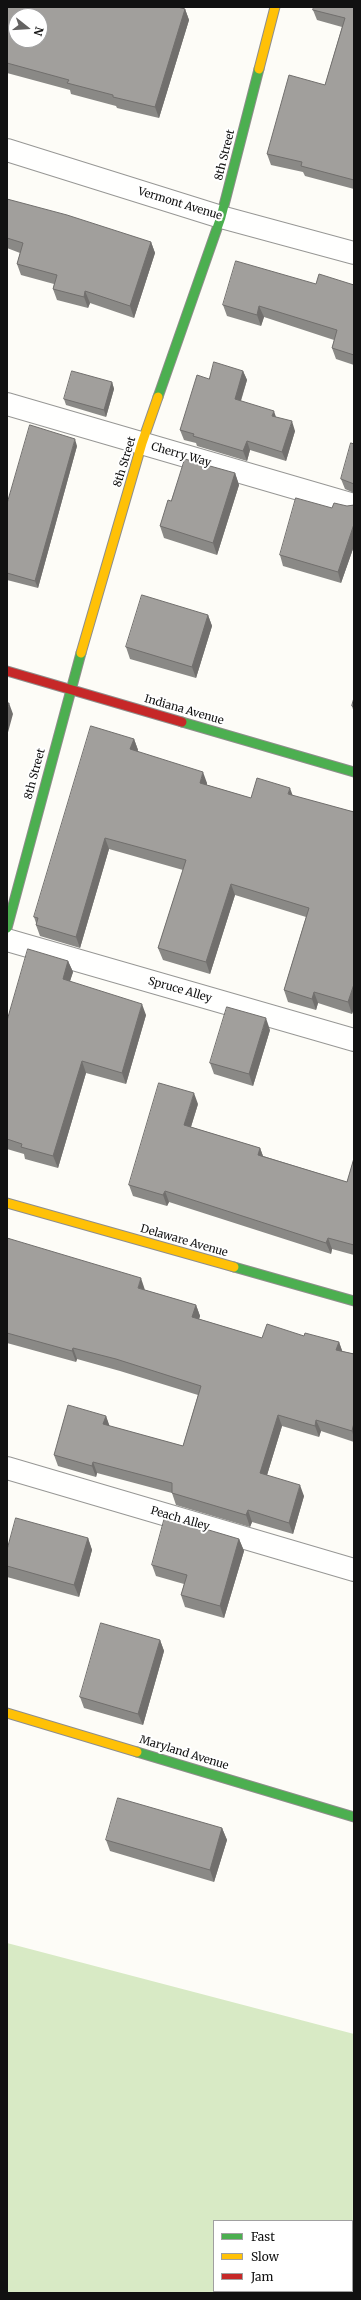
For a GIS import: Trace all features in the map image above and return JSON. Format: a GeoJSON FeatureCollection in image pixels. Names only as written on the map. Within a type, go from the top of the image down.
{"type":"FeatureCollection","features":[{"type":"Feature","properties":{"kind":"street","name":"8th Street"},"geometry":{"type":"LineString","coordinates":[[7,928],[70,690],[142,444],[221,217],[275,7]]}},
{"type":"Feature","properties":{"kind":"street","name":"Vermont Avenue"},"geometry":{"type":"LineString","coordinates":[[7,150],[221,217],[354,253]]}},
{"type":"Feature","properties":{"kind":"street","name":"Cherry Way"},"geometry":{"type":"LineString","coordinates":[[7,404],[354,505]]}},
{"type":"Feature","properties":{"kind":"street","name":"Indiana Avenue"},"geometry":{"type":"LineString","coordinates":[[7,671],[354,772]]}},
{"type":"Feature","properties":{"kind":"street","name":"Spruce Alley"},"geometry":{"type":"LineString","coordinates":[[7,940],[354,1040]]}},
{"type":"Feature","properties":{"kind":"street","name":"Delaware Avenue"},"geometry":{"type":"LineString","coordinates":[[7,1203],[354,1301]]}},
{"type":"Feature","properties":{"kind":"street","name":"Peach Alley"},"geometry":{"type":"LineString","coordinates":[[7,1468],[354,1570]]}},
{"type":"Feature","properties":{"kind":"street","name":"Maryland Avenue"},"geometry":{"type":"LineString","coordinates":[[7,1713],[354,1817]]}},
{"type":"Feature","properties":{"kind":"green space"},"geometry":{"type":"Polygon","coordinates":[[[7,1943],[354,2034],[354,2293],[7,2293],[7,1943]]]}},
{"type":"Feature","properties":{"kind":"building"},"geometry":{"type":"Polygon","coordinates":[[[7,7],[178,7],[185,9],[155,107],[113,97],[113,95],[67,83],[69,80],[7,63],[7,7]]]}},
{"type":"Feature","properties":{"kind":"building"},"geometry":{"type":"Polygon","coordinates":[[[314,7],[354,7],[354,180],[301,166],[302,162],[267,154],[289,75],[325,85],[345,18],[313,10],[314,7]]]}},
{"type":"Feature","properties":{"kind":"building"},"geometry":{"type":"Polygon","coordinates":[[[7,199],[67,215],[151,242],[130,306],[85,291],[84,297],[53,289],[57,275],[17,264],[23,243],[7,238],[7,199]]]}},
{"type":"Feature","properties":{"kind":"building"},"geometry":{"type":"Polygon","coordinates":[[[236,261],[316,284],[319,274],[354,285],[354,355],[332,348],[337,330],[259,306],[257,315],[223,305],[236,261]]]}},
{"type":"Feature","properties":{"kind":"building"},"geometry":{"type":"Polygon","coordinates":[[[214,362],[243,371],[235,399],[274,411],[272,416],[292,421],[282,452],[247,441],[243,451],[193,436],[194,434],[180,430],[197,375],[209,379],[214,362]]]}},
{"type":"Feature","properties":{"kind":"building"},"geometry":{"type":"Polygon","coordinates":[[[72,371],[112,382],[104,410],[64,399],[72,371]]]}},
{"type":"Feature","properties":{"kind":"building"},"geometry":{"type":"Polygon","coordinates":[[[30,425],[75,439],[35,581],[7,573],[7,504],[30,425]]]}},
{"type":"Feature","properties":{"kind":"building"},"geometry":{"type":"Polygon","coordinates":[[[351,443],[354,444],[354,484],[341,479],[351,443]]]}},
{"type":"Feature","properties":{"kind":"building"},"geometry":{"type":"Polygon","coordinates":[[[185,459],[235,473],[213,543],[160,526],[168,500],[171,501],[185,459]]]}},
{"type":"Feature","properties":{"kind":"building"},"geometry":{"type":"Polygon","coordinates":[[[296,498],[332,508],[334,503],[347,506],[354,505],[354,524],[338,572],[280,555],[296,498]]]}},
{"type":"Feature","properties":{"kind":"building"},"geometry":{"type":"Polygon","coordinates":[[[142,595],[208,615],[192,667],[126,647],[142,595]]]}},
{"type":"Feature","properties":{"kind":"building"},"geometry":{"type":"Polygon","coordinates":[[[91,726],[134,739],[130,749],[203,772],[200,783],[251,798],[257,778],[290,788],[288,794],[354,812],[354,984],[348,1002],[314,992],[312,999],[284,990],[309,908],[231,884],[206,962],[158,948],[186,860],[105,838],[76,937],[36,925],[38,918],[34,917],[91,726]]]}},
{"type":"Feature","properties":{"kind":"building"},"geometry":{"type":"Polygon","coordinates":[[[28,949],[68,961],[63,979],[142,1004],[122,1073],[82,1061],[53,1156],[21,1147],[22,1144],[7,1139],[7,1021],[28,949]]]}},
{"type":"Feature","properties":{"kind":"building"},"geometry":{"type":"Polygon","coordinates":[[[227,1007],[266,1018],[249,1074],[210,1063],[227,1007]]]}},
{"type":"Feature","properties":{"kind":"building"},"geometry":{"type":"Polygon","coordinates":[[[159,1083],[194,1093],[184,1125],[260,1148],[258,1155],[347,1182],[354,1158],[354,1245],[328,1238],[326,1243],[165,1191],[163,1195],[129,1185],[159,1083]]]}},
{"type":"Feature","properties":{"kind":"building"},"geometry":{"type":"Polygon","coordinates":[[[7,1238],[141,1278],[138,1288],[196,1305],[192,1317],[262,1338],[267,1324],[304,1336],[305,1333],[339,1342],[336,1350],[354,1354],[354,1423],[352,1431],[316,1420],[315,1426],[278,1415],[260,1473],[300,1485],[289,1523],[248,1510],[246,1515],[172,1493],[172,1483],[93,1462],[92,1466],[54,1455],[68,1405],[106,1416],[103,1424],[183,1446],[201,1386],[116,1359],[73,1348],[72,1351],[7,1333],[7,1238]]]}},
{"type":"Feature","properties":{"kind":"building"},"geometry":{"type":"Polygon","coordinates":[[[165,1517],[239,1539],[220,1606],[181,1595],[187,1575],[152,1565],[165,1517]]]}},
{"type":"Feature","properties":{"kind":"building"},"geometry":{"type":"Polygon","coordinates":[[[16,1518],[88,1538],[74,1585],[7,1566],[7,1550],[16,1518]]]}},
{"type":"Feature","properties":{"kind":"building"},"geometry":{"type":"Polygon","coordinates":[[[101,1623],[160,1640],[138,1714],[80,1697],[101,1623]]]}},
{"type":"Feature","properties":{"kind":"building"},"geometry":{"type":"Polygon","coordinates":[[[118,1798],[222,1828],[210,1870],[106,1840],[118,1798]]]}},
{"type":"Feature","properties":{"kind":"traffic: fast"},"geometry":{"type":"LineString","coordinates":[[158,397],[221,217],[259,69]]}},
{"type":"Feature","properties":{"kind":"traffic: fast"},"geometry":{"type":"LineString","coordinates":[[7,928],[81,653]]}},
{"type":"Feature","properties":{"kind":"traffic: fast"},"geometry":{"type":"LineString","coordinates":[[182,722],[354,772]]}},
{"type":"Feature","properties":{"kind":"traffic: fast"},"geometry":{"type":"LineString","coordinates":[[234,1267],[354,1301]]}},
{"type":"Feature","properties":{"kind":"traffic: fast"},"geometry":{"type":"LineString","coordinates":[[137,1752],[354,1817]]}},
{"type":"Feature","properties":{"kind":"traffic: slow"},"geometry":{"type":"LineString","coordinates":[[259,69],[275,7]]}},
{"type":"Feature","properties":{"kind":"traffic: slow"},"geometry":{"type":"LineString","coordinates":[[81,653],[142,443],[158,397]]}},
{"type":"Feature","properties":{"kind":"traffic: slow"},"geometry":{"type":"LineString","coordinates":[[7,1203],[234,1267]]}},
{"type":"Feature","properties":{"kind":"traffic: slow"},"geometry":{"type":"LineString","coordinates":[[7,1713],[137,1752]]}},
{"type":"Feature","properties":{"kind":"traffic: jam"},"geometry":{"type":"LineString","coordinates":[[7,671],[182,722]]}}]}
